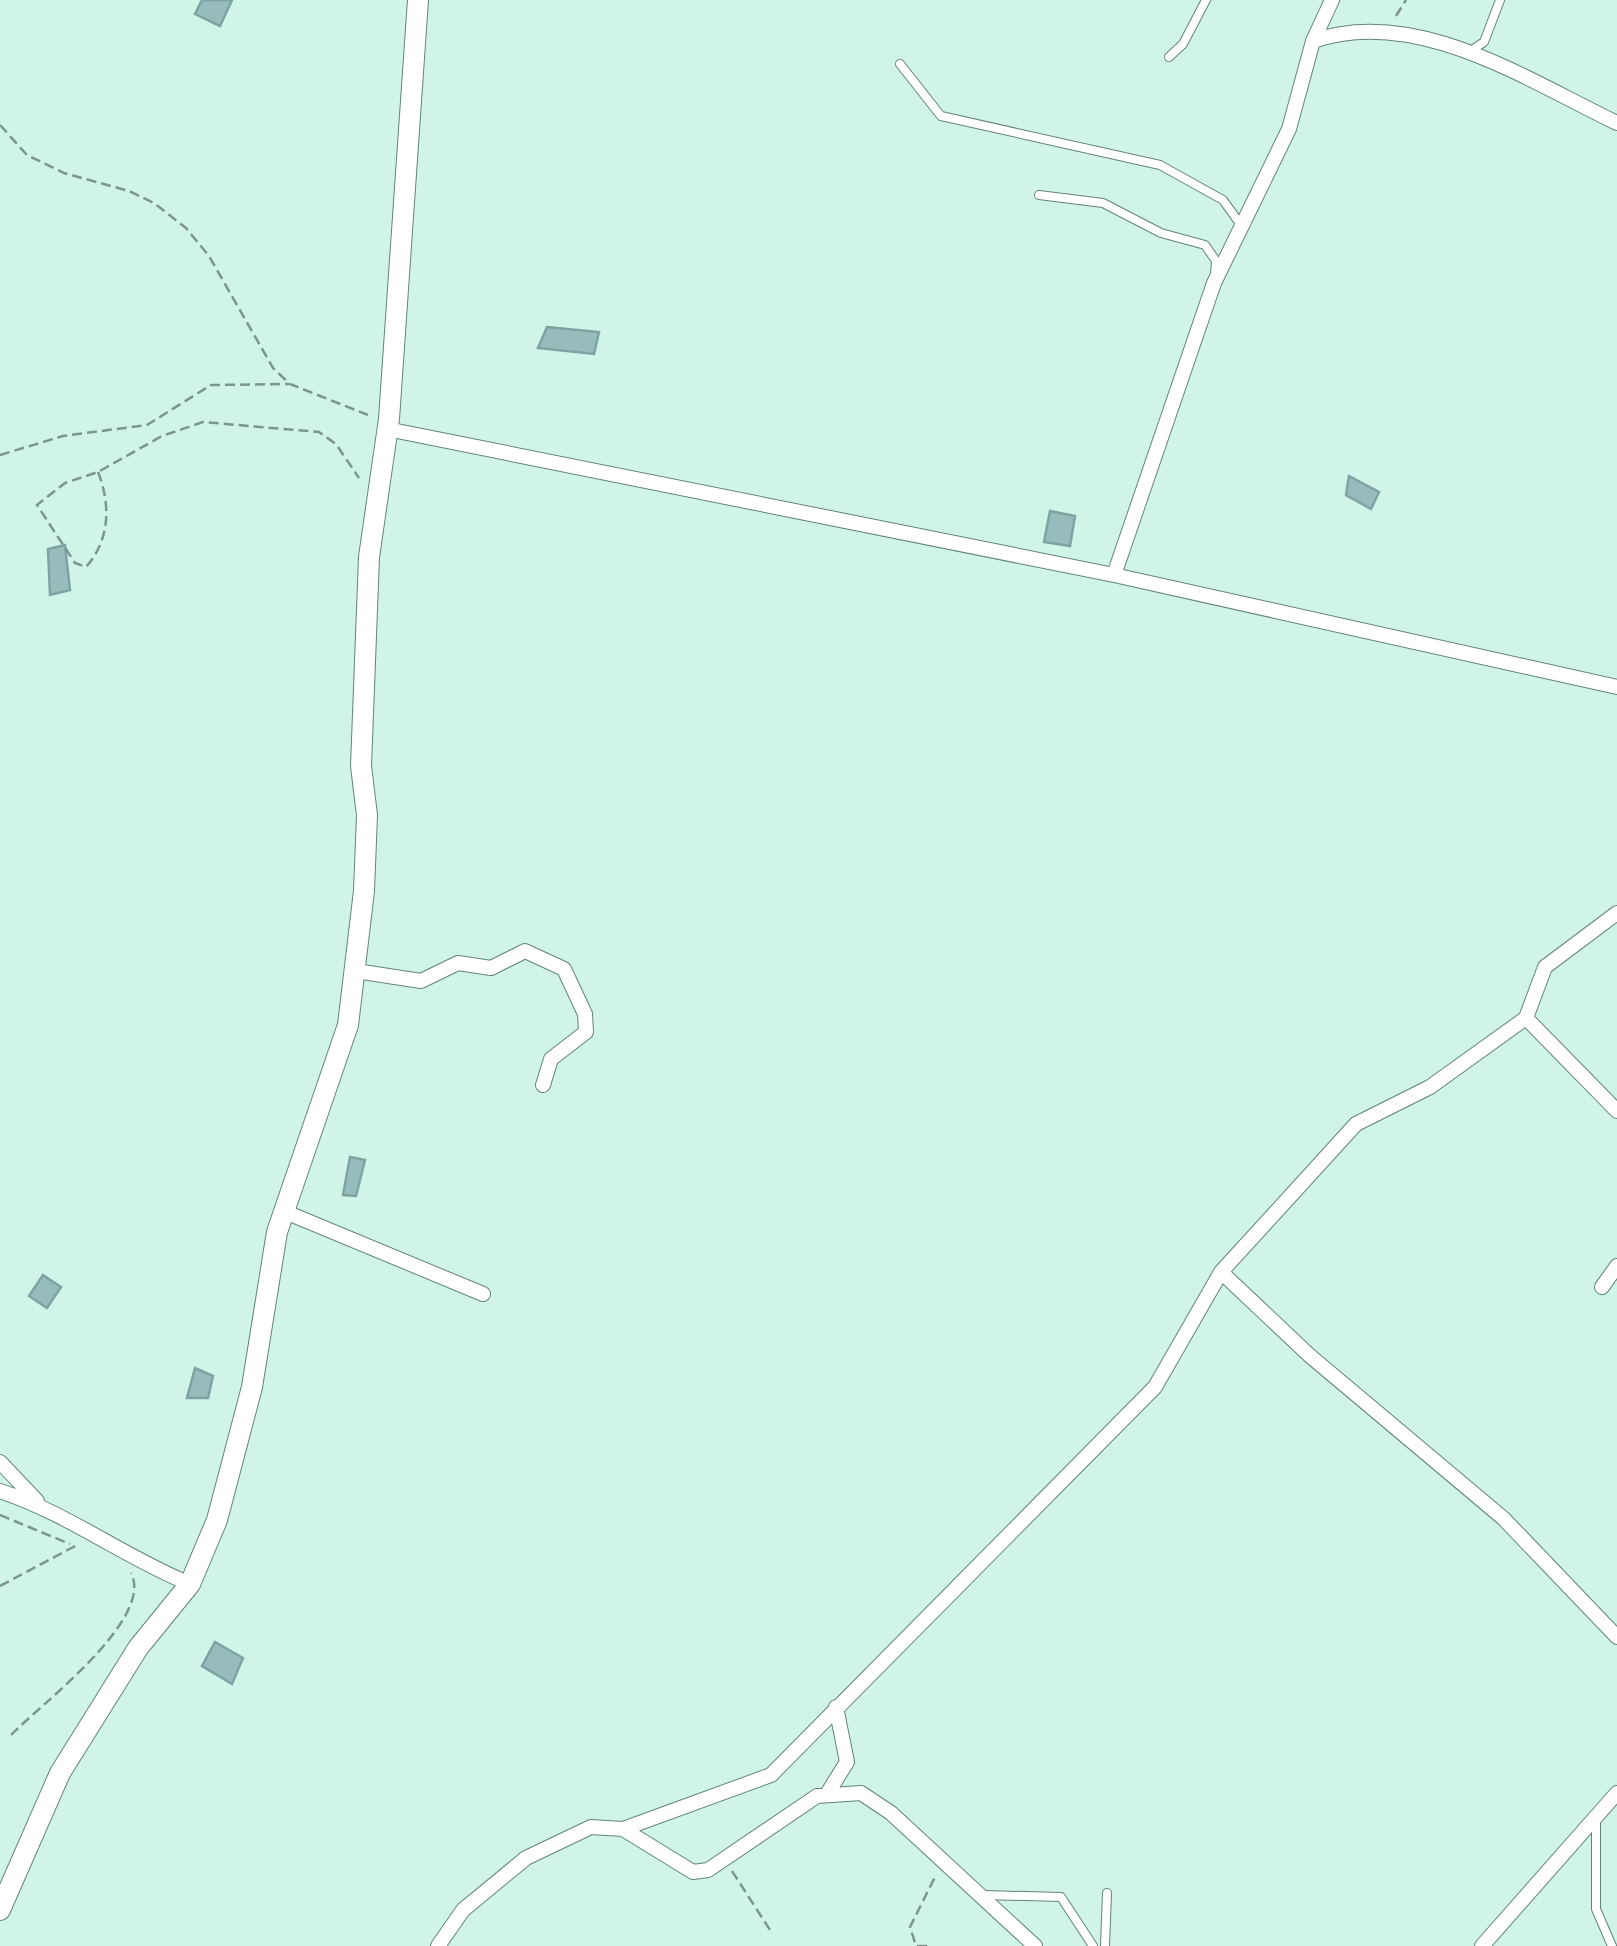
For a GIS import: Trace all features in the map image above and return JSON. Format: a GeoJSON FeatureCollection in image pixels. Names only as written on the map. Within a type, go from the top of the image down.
{"type":"FeatureCollection","features":[{"type":"Feature","properties":{"kind":"street"},"geometry":{"type":"LineString","coordinates":[[0,1910],[60,1772],[138,1648],[190,1584],[217,1520],[244,1419],[283,1211],[348,1025],[356,972],[366,815],[361,766],[369,557],[388,424],[418,0]]}},
{"type":"Feature","properties":{"kind":"street"},"geometry":{"type":"LineString","coordinates":[[1114,576],[1214,282],[1290,129],[1313,41],[1332,0]]}},
{"type":"Feature","properties":{"kind":"street"},"geometry":{"type":"LineString","coordinates":[[1313,41],[1340,31],[1386,30],[1469,52],[1617,123]]}},
{"type":"Feature","properties":{"kind":"street"},"geometry":{"type":"LineString","coordinates":[[388,424],[1114,576],[1617,687]]}},
{"type":"Feature","properties":{"kind":"street"},"geometry":{"type":"LineString","coordinates":[[438,1946],[463,1910],[526,1858],[590,1827],[623,1829],[770,1775],[1155,1388],[1221,1272],[1356,1124],[1430,1087],[1526,1018],[1546,967],[1617,914]]}},
{"type":"Feature","properties":{"kind":"street"},"geometry":{"type":"LineString","coordinates":[[356,972],[421,981],[458,963],[491,968],[524,951],[564,970],[585,1014],[586,1032],[551,1060],[543,1085]]}},
{"type":"Feature","properties":{"kind":"street"},"geometry":{"type":"LineString","coordinates":[[1526,1018],[1617,1110]]}},
{"type":"Feature","properties":{"kind":"street"},"geometry":{"type":"LineString","coordinates":[[283,1211],[484,1294]]}},
{"type":"Feature","properties":{"kind":"street"},"geometry":{"type":"LineString","coordinates":[[1602,1287],[1617,1266]]}},
{"type":"Feature","properties":{"kind":"street"},"geometry":{"type":"LineString","coordinates":[[1221,1272],[1309,1354],[1503,1518],[1617,1636]]}},
{"type":"Feature","properties":{"kind":"street"},"geometry":{"type":"LineString","coordinates":[[0,1462],[41,1505]]}},
{"type":"Feature","properties":{"kind":"street"},"geometry":{"type":"LineString","coordinates":[[0,1491],[41,1505],[156,1570],[190,1584]]}},
{"type":"Feature","properties":{"kind":"street"},"geometry":{"type":"LineString","coordinates":[[827,1794],[847,1762],[836,1706]]}},
{"type":"Feature","properties":{"kind":"street"},"geometry":{"type":"LineString","coordinates":[[623,1829],[692,1872],[708,1870],[817,1796],[861,1793],[891,1812],[1035,1946]]}},
{"type":"Feature","properties":{"kind":"street"},"geometry":{"type":"LineString","coordinates":[[1482,1946],[1617,1793]]}},
{"type":"Feature","properties":{"kind":"lane"},"geometry":{"type":"LineString","coordinates":[[1170,57],[1183,44],[1206,0]]}},
{"type":"Feature","properties":{"kind":"lane"},"geometry":{"type":"LineString","coordinates":[[1469,52],[1484,42],[1500,0]]}},
{"type":"Feature","properties":{"kind":"lane"},"geometry":{"type":"LineString","coordinates":[[900,64],[941,116],[1160,165],[1223,200],[1243,228]]}},
{"type":"Feature","properties":{"kind":"lane"},"geometry":{"type":"LineString","coordinates":[[1039,195],[1103,202],[1161,233],[1205,245],[1216,261],[1214,282]]}},
{"type":"Feature","properties":{"kind":"lane"},"geometry":{"type":"LineString","coordinates":[[1596,1818],[1596,1910],[1612,1946]]}},
{"type":"Feature","properties":{"kind":"lane"},"geometry":{"type":"LineString","coordinates":[[1105,1946],[1107,1893]]}},
{"type":"Feature","properties":{"kind":"lane"},"geometry":{"type":"LineString","coordinates":[[980,1895],[1061,1897],[1093,1946]]}},
{"type":"Feature","properties":{"kind":"path"},"geometry":{"type":"LineString","coordinates":[[1386,30],[1406,0]]}},
{"type":"Feature","properties":{"kind":"path"},"geometry":{"type":"LineString","coordinates":[[0,125],[27,155],[64,173],[128,191],[154,203],[186,228],[209,256],[262,353],[290,384]]}},
{"type":"Feature","properties":{"kind":"path"},"geometry":{"type":"LineString","coordinates":[[0,455],[63,436],[147,425],[211,384],[290,384],[388,424]]}},
{"type":"Feature","properties":{"kind":"path"},"geometry":{"type":"LineString","coordinates":[[98,472],[108,508],[99,553],[86,567],[75,563],[37,505],[65,482],[98,472],[162,436],[203,422],[319,432],[336,444],[359,477]]}},
{"type":"Feature","properties":{"kind":"path"},"geometry":{"type":"LineString","coordinates":[[0,1515],[83,1546]]}},
{"type":"Feature","properties":{"kind":"path"},"geometry":{"type":"LineString","coordinates":[[0,1586],[72,1544]]}},
{"type":"Feature","properties":{"kind":"path"},"geometry":{"type":"LineString","coordinates":[[11,1735],[111,1638],[132,1606],[134,1578],[128,1570]]}},
{"type":"Feature","properties":{"kind":"path"},"geometry":{"type":"LineString","coordinates":[[926,1946],[916,1946],[910,1927],[943,1862]]}},
{"type":"Feature","properties":{"kind":"path"},"geometry":{"type":"LineString","coordinates":[[729,1866],[770,1930]]}},
{"type":"Feature","properties":{"kind":"building"},"geometry":{"type":"Polygon","coordinates":[[[202,0],[232,0],[220,26],[195,14],[202,0]]]}},
{"type":"Feature","properties":{"kind":"building"},"geometry":{"type":"Polygon","coordinates":[[[547,327],[599,332],[594,354],[538,348],[547,327]]]}},
{"type":"Feature","properties":{"kind":"building"},"geometry":{"type":"Polygon","coordinates":[[[1349,476],[1379,492],[1371,509],[1346,495],[1349,476]]]}},
{"type":"Feature","properties":{"kind":"building"},"geometry":{"type":"Polygon","coordinates":[[[1050,511],[1075,516],[1070,546],[1044,542],[1050,511]]]}},
{"type":"Feature","properties":{"kind":"building"},"geometry":{"type":"Polygon","coordinates":[[[65,545],[70,590],[50,595],[48,549],[65,545]]]}},
{"type":"Feature","properties":{"kind":"building"},"geometry":{"type":"Polygon","coordinates":[[[350,1157],[365,1160],[356,1196],[343,1195],[350,1157]]]}},
{"type":"Feature","properties":{"kind":"building"},"geometry":{"type":"Polygon","coordinates":[[[43,1275],[61,1287],[47,1308],[29,1296],[43,1275]]]}},
{"type":"Feature","properties":{"kind":"building"},"geometry":{"type":"Polygon","coordinates":[[[195,1368],[213,1376],[208,1398],[187,1398],[195,1368]]]}},
{"type":"Feature","properties":{"kind":"building"},"geometry":{"type":"Polygon","coordinates":[[[215,1642],[243,1658],[232,1684],[202,1666],[215,1642]]]}}]}
